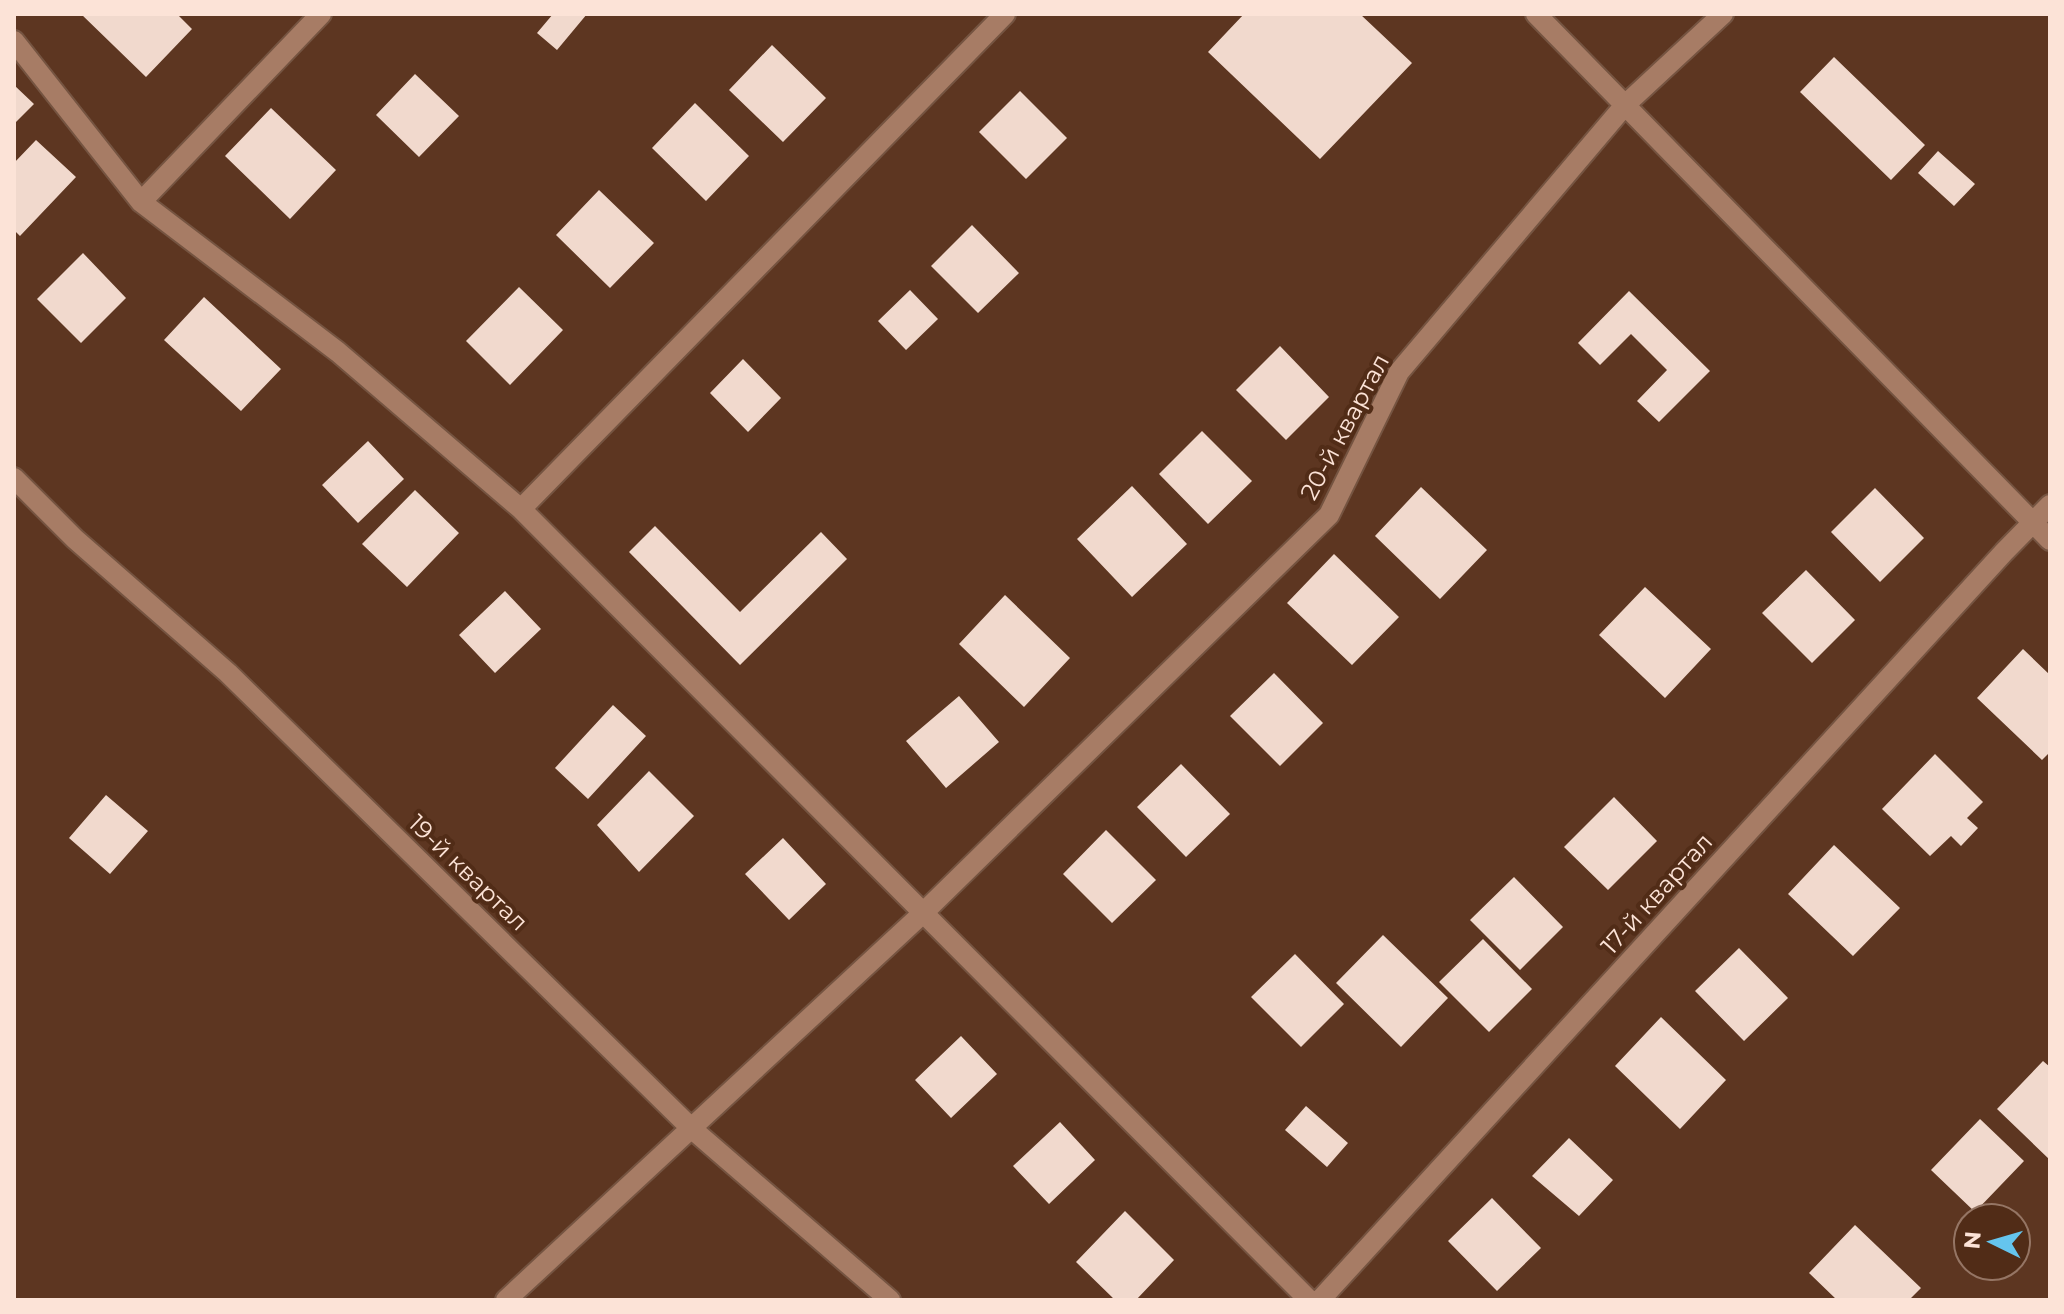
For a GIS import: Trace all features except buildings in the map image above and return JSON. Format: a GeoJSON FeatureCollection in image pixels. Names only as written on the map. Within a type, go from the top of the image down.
{"type":"FeatureCollection","features":[{"type":"Feature","properties":{"kind":"street"},"geometry":{"type":"LineString","coordinates":[[141,202],[321,14]]}},
{"type":"Feature","properties":{"kind":"street"},"geometry":{"type":"LineString","coordinates":[[521,509],[1005,14]]}},
{"type":"Feature","properties":{"kind":"street"},"geometry":{"type":"LineString","coordinates":[[1536,14],[2050,540]]}},
{"type":"Feature","properties":{"kind":"street","name":"20-й квартал"},"geometry":{"type":"LineString","coordinates":[[506,1300],[923,913],[1329,515],[1399,372],[1625,105],[1723,14]]}},
{"type":"Feature","properties":{"kind":"street"},"geometry":{"type":"LineString","coordinates":[[14,41],[141,202],[338,352],[521,509],[1309,1300]]}},
{"type":"Feature","properties":{"kind":"street","name":"19-й квартал"},"geometry":{"type":"LineString","coordinates":[[14,478],[75,539],[228,673],[691,1128],[890,1300]]}},
{"type":"Feature","properties":{"kind":"street","name":"17-й квартал"},"geometry":{"type":"LineString","coordinates":[[1320,1300],[2031,522],[2050,505]]}}]}
